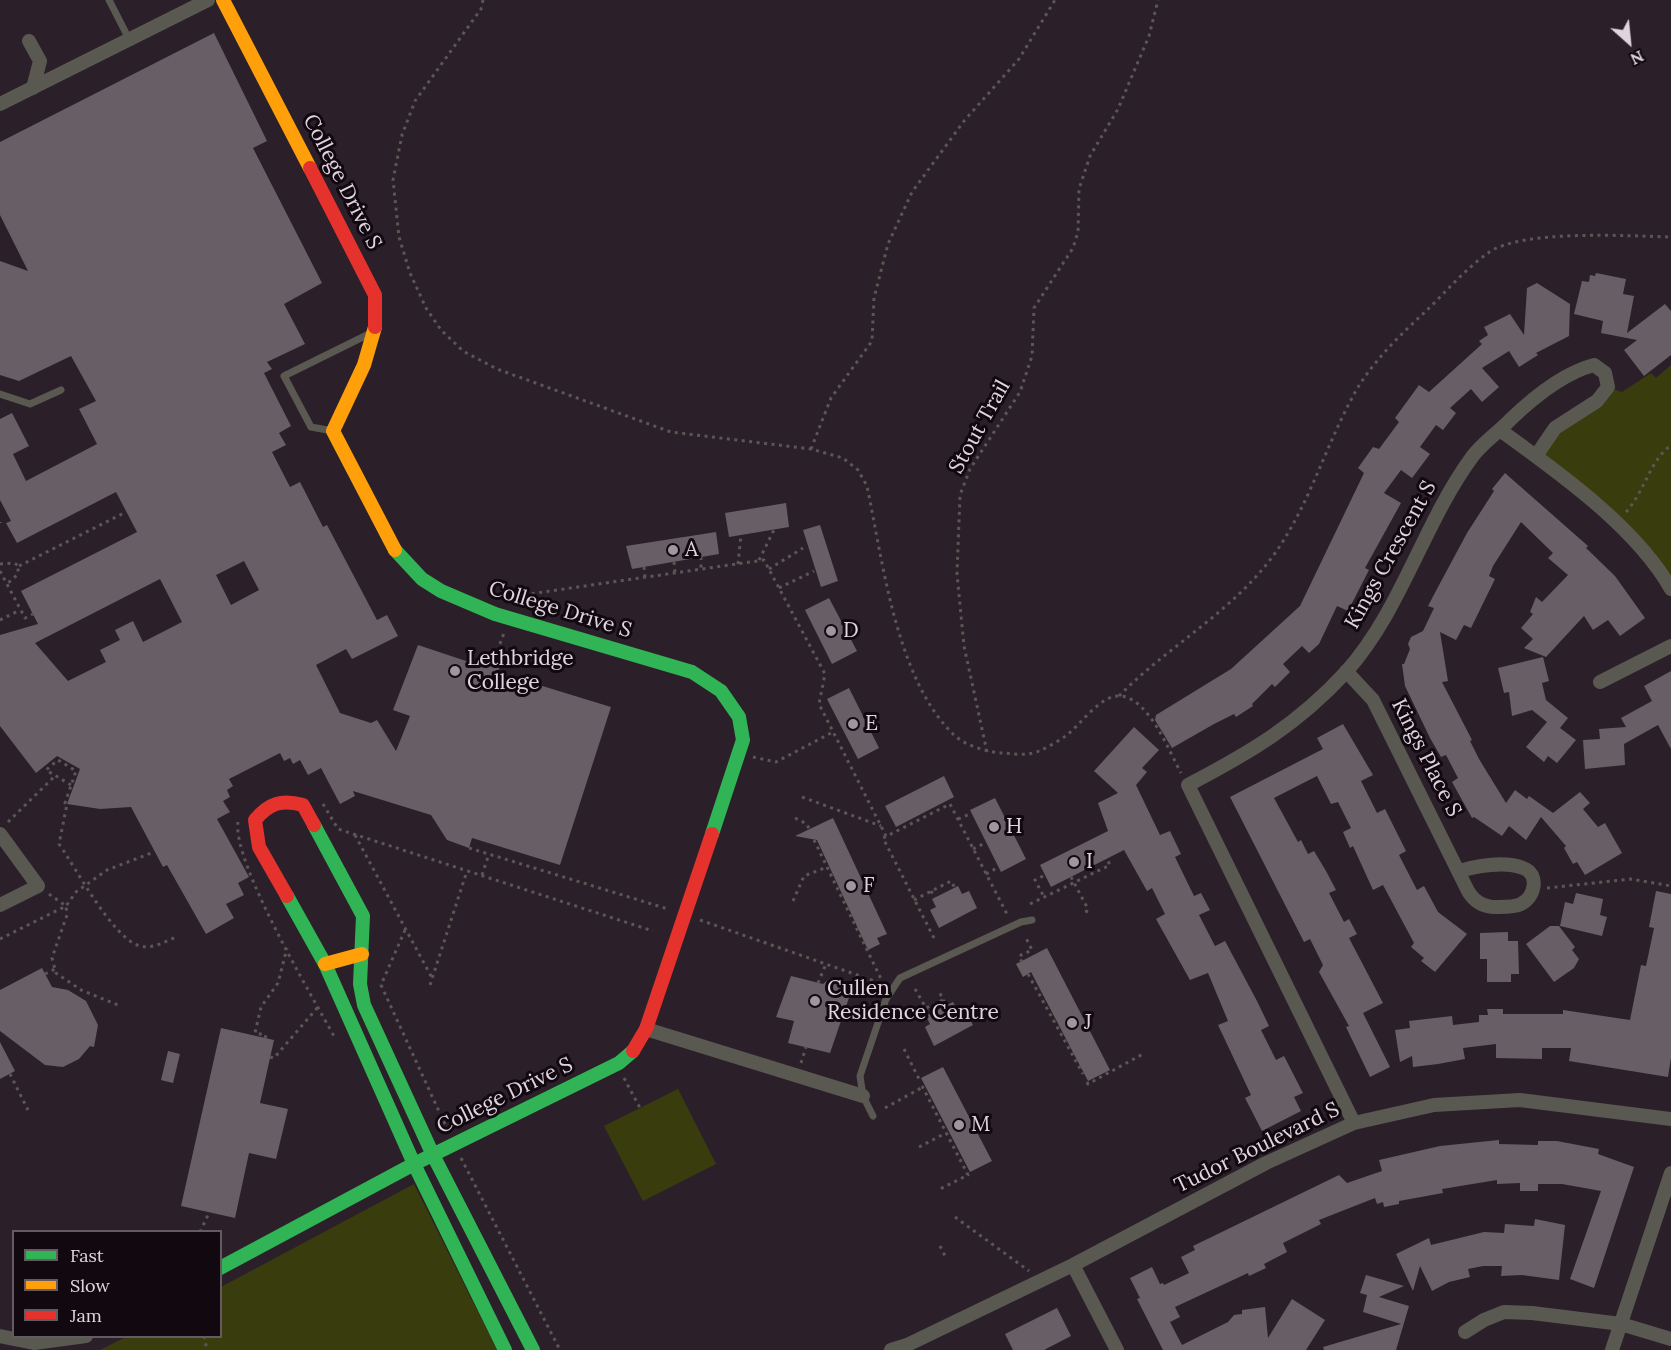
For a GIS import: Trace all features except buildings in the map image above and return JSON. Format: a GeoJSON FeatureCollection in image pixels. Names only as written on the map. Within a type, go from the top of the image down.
{"type":"FeatureCollection","features":[{"type":"Feature","properties":{"kind":"street"},"geometry":{"type":"LineString","coordinates":[[0,104],[208,0]]}},
{"type":"Feature","properties":{"kind":"street","name":"College Drive S"},"geometry":{"type":"LineString","coordinates":[[222,1267],[414,1164],[617,1064],[636,1048],[646,1029],[743,741],[739,713],[721,690],[707,679],[692,672],[495,614],[441,591],[422,579],[395,550],[333,431],[371,351],[378,316],[375,295],[223,0]]}},
{"type":"Feature","properties":{"kind":"street"},"geometry":{"type":"LineString","coordinates":[[29,41],[40,61],[33,88]]}},
{"type":"Feature","properties":{"kind":"street"},"geometry":{"type":"LineString","coordinates":[[40,61],[70,69]]}},
{"type":"Feature","properties":{"kind":"street","name":"Kings Crescent S"},"geometry":{"type":"LineString","coordinates":[[1188,785],[1247,754],[1284,730],[1346,671],[1376,632],[1450,489],[1473,454],[1528,402],[1577,370],[1594,365],[1605,373],[1608,387],[1597,401],[1555,428],[1536,456]]}},
{"type":"Feature","properties":{"kind":"street"},"geometry":{"type":"LineString","coordinates":[[1500,430],[1536,456],[1616,523],[1647,553],[1671,589]]}},
{"type":"Feature","properties":{"kind":"street"},"geometry":{"type":"LineString","coordinates":[[1600,682],[1671,646]]}},
{"type":"Feature","properties":{"kind":"street","name":"Kings Place S"},"geometry":{"type":"LineString","coordinates":[[1346,671],[1373,700],[1471,896],[1482,905],[1515,906],[1528,900],[1534,890]]}},
{"type":"Feature","properties":{"kind":"street"},"geometry":{"type":"LineString","coordinates":[[1188,785],[1354,1123]]}},
{"type":"Feature","properties":{"kind":"street","name":"College Drive S"},"geometry":{"type":"LineString","coordinates":[[325,964],[256,839],[255,820],[271,803],[286,800],[303,805],[363,916],[365,936],[359,993],[433,1155],[533,1350]]}},
{"type":"Feature","properties":{"kind":"street"},"geometry":{"type":"LineString","coordinates":[[0,834],[38,886],[0,906]]}},
{"type":"Feature","properties":{"kind":"street"},"geometry":{"type":"LineString","coordinates":[[1459,871],[1504,866],[1524,868],[1532,876],[1534,890]]}},
{"type":"Feature","properties":{"kind":"street"},"geometry":{"type":"LineString","coordinates":[[362,954],[325,964],[414,1164],[505,1350]]}},
{"type":"Feature","properties":{"kind":"street"},"geometry":{"type":"LineString","coordinates":[[646,1029],[863,1096]]}},
{"type":"Feature","properties":{"kind":"street","name":"Tudor Boulevard S"},"geometry":{"type":"LineString","coordinates":[[891,1350],[907,1345],[1073,1264],[1266,1163],[1354,1123],[1434,1105],[1520,1100],[1671,1119]]}},
{"type":"Feature","properties":{"kind":"street"},"geometry":{"type":"LineString","coordinates":[[1612,1350],[1671,1173]]}},
{"type":"Feature","properties":{"kind":"street"},"geometry":{"type":"LineString","coordinates":[[1073,1264],[1117,1350]]}},
{"type":"Feature","properties":{"kind":"street"},"geometry":{"type":"LineString","coordinates":[[1465,1332],[1484,1320],[1504,1312],[1532,1313],[1621,1324],[1671,1339]]}},
{"type":"Feature","properties":{"kind":"street"},"geometry":{"type":"LineString","coordinates":[[0,1336],[34,1343],[71,1338]]}},
{"type":"Feature","properties":{"kind":"lane"},"geometry":{"type":"LineString","coordinates":[[109,0],[129,39]]}},
{"type":"Feature","properties":{"kind":"lane"},"geometry":{"type":"LineString","coordinates":[[333,431],[311,428],[284,376],[376,330]]}},
{"type":"Feature","properties":{"kind":"lane"},"geometry":{"type":"LineString","coordinates":[[0,394],[30,404],[60,390]]}},
{"type":"Feature","properties":{"kind":"lane"},"geometry":{"type":"LineString","coordinates":[[873,1116],[863,1096],[860,1076],[892,987],[900,978],[921,967],[1021,922],[1032,920]]}},
{"type":"Feature","properties":{"kind":"path"},"geometry":{"type":"LineString","coordinates":[[483,0],[481,9],[415,101],[402,135],[393,180],[399,237],[410,273],[426,308],[441,330],[464,351],[497,369],[670,432],[811,449],[843,458],[858,470],[867,486],[894,616],[916,680],[954,735],[987,752],[1021,755],[1037,752],[1066,736],[1105,701],[1119,696],[1143,672],[1220,613],[1273,556],[1300,511],[1352,396],[1379,359],[1489,251],[1528,239],[1605,235],[1671,237]]}},
{"type":"Feature","properties":{"kind":"path"},"geometry":{"type":"LineString","coordinates":[[811,449],[831,398],[872,341],[874,298],[888,244],[912,192],[964,121],[1019,59],[1055,0]]}},
{"type":"Feature","properties":{"kind":"path","name":"Stout Trail"},"geometry":{"type":"LineString","coordinates":[[987,752],[964,646],[957,574],[960,495],[970,469],[1020,392],[1032,356],[1034,308],[1073,248],[1078,232],[1079,189],[1090,156],[1118,109],[1149,36],[1158,0]]}},
{"type":"Feature","properties":{"kind":"path"},"geometry":{"type":"LineString","coordinates":[[1616,523],[1645,487],[1658,456],[1671,445]]}},
{"type":"Feature","properties":{"kind":"path"},"geometry":{"type":"LineString","coordinates":[[19,566],[126,512]]}},
{"type":"Feature","properties":{"kind":"path"},"geometry":{"type":"LineString","coordinates":[[758,560],[774,530]]}},
{"type":"Feature","properties":{"kind":"path"},"geometry":{"type":"LineString","coordinates":[[738,564],[741,535]]}},
{"type":"Feature","properties":{"kind":"path"},"geometry":{"type":"LineString","coordinates":[[768,569],[803,548]]}},
{"type":"Feature","properties":{"kind":"path"},"geometry":{"type":"LineString","coordinates":[[700,557],[701,569]]}},
{"type":"Feature","properties":{"kind":"path"},"geometry":{"type":"LineString","coordinates":[[607,584],[764,560],[825,674],[819,704],[886,836]]}},
{"type":"Feature","properties":{"kind":"path"},"geometry":{"type":"LineString","coordinates":[[674,562],[675,573]]}},
{"type":"Feature","properties":{"kind":"path"},"geometry":{"type":"LineString","coordinates":[[0,564],[14,563],[19,566]]}},
{"type":"Feature","properties":{"kind":"path"},"geometry":{"type":"LineString","coordinates":[[7,584],[17,576],[19,566]]}},
{"type":"Feature","properties":{"kind":"path"},"geometry":{"type":"LineString","coordinates":[[644,567],[645,578]]}},
{"type":"Feature","properties":{"kind":"path"},"geometry":{"type":"LineString","coordinates":[[0,571],[25,618],[33,614]]}},
{"type":"Feature","properties":{"kind":"path"},"geometry":{"type":"LineString","coordinates":[[779,588],[814,571]]}},
{"type":"Feature","properties":{"kind":"path"},"geometry":{"type":"LineString","coordinates":[[0,620],[20,610]]}},
{"type":"Feature","properties":{"kind":"path"},"geometry":{"type":"LineString","coordinates":[[1119,696],[1135,700],[1148,714],[1188,785]]}},
{"type":"Feature","properties":{"kind":"path"},"geometry":{"type":"LineString","coordinates":[[739,754],[776,762],[833,732]]}},
{"type":"Feature","properties":{"kind":"path"},"geometry":{"type":"LineString","coordinates":[[71,785],[46,770],[58,760],[76,771],[65,803],[68,804],[59,844],[113,925],[131,942],[150,946],[176,937],[177,939]]}},
{"type":"Feature","properties":{"kind":"path"},"geometry":{"type":"LineString","coordinates":[[0,829],[25,808],[55,775]]}},
{"type":"Feature","properties":{"kind":"path"},"geometry":{"type":"LineString","coordinates":[[802,797],[881,826]]}},
{"type":"Feature","properties":{"kind":"path"},"geometry":{"type":"LineString","coordinates":[[934,938],[883,838],[897,828],[950,802],[1009,918]]}},
{"type":"Feature","properties":{"kind":"path"},"geometry":{"type":"LineString","coordinates":[[958,819],[972,813]]}},
{"type":"Feature","properties":{"kind":"path"},"geometry":{"type":"LineString","coordinates":[[795,818],[807,824],[809,829]]}},
{"type":"Feature","properties":{"kind":"path"},"geometry":{"type":"LineString","coordinates":[[338,829],[653,932]]}},
{"type":"Feature","properties":{"kind":"path"},"geometry":{"type":"LineString","coordinates":[[354,835],[432,978]]}},
{"type":"Feature","properties":{"kind":"path"},"geometry":{"type":"LineString","coordinates":[[814,840],[884,985]]}},
{"type":"Feature","properties":{"kind":"path"},"geometry":{"type":"LineString","coordinates":[[973,849],[987,842]]}},
{"type":"Feature","properties":{"kind":"path"},"geometry":{"type":"LineString","coordinates":[[469,848],[685,914],[892,987]]}},
{"type":"Feature","properties":{"kind":"path"},"geometry":{"type":"LineString","coordinates":[[118,1005],[81,990],[60,976],[54,969],[52,957],[67,915],[66,906],[71,896],[86,883],[119,863],[154,852]]}},
{"type":"Feature","properties":{"kind":"path"},"geometry":{"type":"LineString","coordinates":[[482,876],[489,854]]}},
{"type":"Feature","properties":{"kind":"path"},"geometry":{"type":"LineString","coordinates":[[1030,904],[1110,865],[1107,859]]}},
{"type":"Feature","properties":{"kind":"path"},"geometry":{"type":"LineString","coordinates":[[793,901],[804,876],[827,867]]}},
{"type":"Feature","properties":{"kind":"path"},"geometry":{"type":"LineString","coordinates":[[986,874],[999,867]]}},
{"type":"Feature","properties":{"kind":"path"},"geometry":{"type":"LineString","coordinates":[[430,985],[467,871]]}},
{"type":"Feature","properties":{"kind":"path"},"geometry":{"type":"LineString","coordinates":[[1043,876],[1035,880],[1044,897]]}},
{"type":"Feature","properties":{"kind":"path"},"geometry":{"type":"LineString","coordinates":[[1071,877],[1088,909],[1085,914]]}},
{"type":"Feature","properties":{"kind":"path"},"geometry":{"type":"LineString","coordinates":[[1534,890],[1631,879],[1671,886]]}},
{"type":"Feature","properties":{"kind":"path"},"geometry":{"type":"LineString","coordinates":[[914,900],[951,881],[955,888]]}},
{"type":"Feature","properties":{"kind":"path"},"geometry":{"type":"LineString","coordinates":[[931,891],[935,898]]}},
{"type":"Feature","properties":{"kind":"path"},"geometry":{"type":"LineString","coordinates":[[0,939],[66,906]]}},
{"type":"Feature","properties":{"kind":"path"},"geometry":{"type":"LineString","coordinates":[[405,930],[381,985],[454,1145],[560,1350]]}},
{"type":"Feature","properties":{"kind":"path"},"geometry":{"type":"LineString","coordinates":[[1022,962],[1019,956],[1032,950],[1025,936]]}},
{"type":"Feature","properties":{"kind":"path"},"geometry":{"type":"LineString","coordinates":[[265,1038],[266,1035],[255,1033],[261,1007],[274,993],[287,947]]}},
{"type":"Feature","properties":{"kind":"path"},"geometry":{"type":"LineString","coordinates":[[818,983],[826,964]]}},
{"type":"Feature","properties":{"kind":"path"},"geometry":{"type":"LineString","coordinates":[[45,974],[54,969]]}},
{"type":"Feature","properties":{"kind":"path"},"geometry":{"type":"LineString","coordinates":[[1028,974],[1083,1074]]}},
{"type":"Feature","properties":{"kind":"path"},"geometry":{"type":"LineString","coordinates":[[915,989],[929,1014]]}},
{"type":"Feature","properties":{"kind":"path"},"geometry":{"type":"LineString","coordinates":[[940,993],[947,1005]]}},
{"type":"Feature","properties":{"kind":"path"},"geometry":{"type":"LineString","coordinates":[[926,1008],[943,1000]]}},
{"type":"Feature","properties":{"kind":"path"},"geometry":{"type":"LineString","coordinates":[[270,1057],[274,1058],[318,1007]]}},
{"type":"Feature","properties":{"kind":"path"},"geometry":{"type":"LineString","coordinates":[[904,1049],[919,1080]]}},
{"type":"Feature","properties":{"kind":"path"},"geometry":{"type":"LineString","coordinates":[[1087,1082],[1088,1084],[1143,1054]]}},
{"type":"Feature","properties":{"kind":"path"},"geometry":{"type":"LineString","coordinates":[[617,1064],[640,1108]]}},
{"type":"Feature","properties":{"kind":"path"},"geometry":{"type":"LineString","coordinates":[[10,1074],[28,1110]]}},
{"type":"Feature","properties":{"kind":"path"},"geometry":{"type":"LineString","coordinates":[[885,1108],[923,1087],[968,1175],[940,1189]]}},
{"type":"Feature","properties":{"kind":"path"},"geometry":{"type":"LineString","coordinates":[[919,1147],[946,1133]]}},
{"type":"Feature","properties":{"kind":"path"},"geometry":{"type":"LineString","coordinates":[[201,1230],[209,1213]]}},
{"type":"Feature","properties":{"kind":"path"},"geometry":{"type":"LineString","coordinates":[[955,1217],[1040,1280]]}},
{"type":"Feature","properties":{"kind":"path"},"geometry":{"type":"LineString","coordinates":[[940,1246],[945,1256]]}},
{"type":"Feature","properties":{"kind":"green space"},"geometry":{"type":"Polygon","coordinates":[[[1671,365],[1671,589],[1647,553],[1536,456],[1608,387],[1622,392],[1651,373],[1656,378],[1671,365]]]}},
{"type":"Feature","properties":{"kind":"green space"},"geometry":{"type":"Polygon","coordinates":[[[678,1089],[716,1164],[643,1201],[604,1126],[678,1089]]]}},
{"type":"Feature","properties":{"kind":"green space"},"geometry":{"type":"Polygon","coordinates":[[[414,1184],[497,1350],[100,1350],[124,1338],[222,1338],[222,1286],[414,1184]]]}},
{"type":"Feature","properties":{"kind":"traffic: fast"},"geometry":{"type":"LineString","coordinates":[[395,550],[422,579],[441,591],[495,614],[692,672],[721,691],[739,717],[743,740],[712,834]]}},
{"type":"Feature","properties":{"kind":"traffic: fast"},"geometry":{"type":"LineString","coordinates":[[314,825],[363,916],[360,984],[364,1005],[433,1155],[533,1350]]}},
{"type":"Feature","properties":{"kind":"traffic: fast"},"geometry":{"type":"LineString","coordinates":[[287,896],[325,964],[414,1164],[505,1350]]}},
{"type":"Feature","properties":{"kind":"traffic: fast"},"geometry":{"type":"LineString","coordinates":[[222,1267],[414,1164],[619,1063],[633,1051]]}},
{"type":"Feature","properties":{"kind":"traffic: slow"},"geometry":{"type":"LineString","coordinates":[[223,0],[310,168]]}},
{"type":"Feature","properties":{"kind":"traffic: slow"},"geometry":{"type":"LineString","coordinates":[[375,327],[364,365],[333,431],[395,550]]}},
{"type":"Feature","properties":{"kind":"traffic: slow"},"geometry":{"type":"LineString","coordinates":[[325,964],[362,954]]}},
{"type":"Feature","properties":{"kind":"traffic: jam"},"geometry":{"type":"LineString","coordinates":[[310,168],[375,295],[375,327]]}},
{"type":"Feature","properties":{"kind":"traffic: jam"},"geometry":{"type":"LineString","coordinates":[[287,896],[259,847],[255,820],[271,806],[289,802],[303,805],[314,825]]}},
{"type":"Feature","properties":{"kind":"traffic: jam"},"geometry":{"type":"LineString","coordinates":[[633,1051],[646,1029],[712,834]]}},
{"type":"Feature","properties":{"kind":"place","name":"A"},"geometry":{"type":"Point","coordinates":[673,550]}},
{"type":"Feature","properties":{"kind":"place","name":"D"},"geometry":{"type":"Point","coordinates":[831,631]}},
{"type":"Feature","properties":{"kind":"place","name":"Lethbridge College"},"geometry":{"type":"Point","coordinates":[455,671]}},
{"type":"Feature","properties":{"kind":"place","name":"E"},"geometry":{"type":"Point","coordinates":[853,724]}},
{"type":"Feature","properties":{"kind":"place","name":"H"},"geometry":{"type":"Point","coordinates":[994,827]}},
{"type":"Feature","properties":{"kind":"place","name":"I"},"geometry":{"type":"Point","coordinates":[1074,862]}},
{"type":"Feature","properties":{"kind":"place","name":"F"},"geometry":{"type":"Point","coordinates":[851,886]}},
{"type":"Feature","properties":{"kind":"place","name":"Cullen Residence Centre"},"geometry":{"type":"Point","coordinates":[815,1001]}},
{"type":"Feature","properties":{"kind":"place","name":"J"},"geometry":{"type":"Point","coordinates":[1072,1023]}},
{"type":"Feature","properties":{"kind":"place","name":"M"},"geometry":{"type":"Point","coordinates":[959,1125]}}]}
